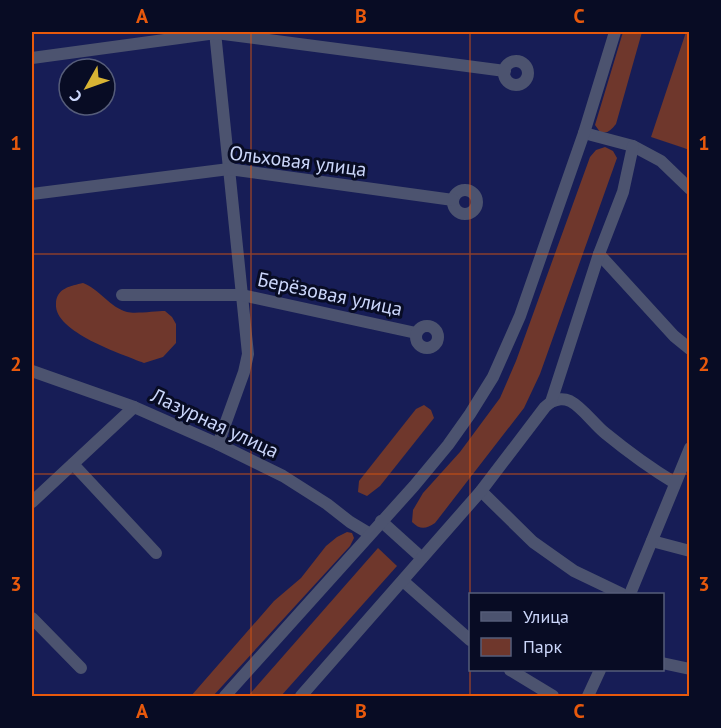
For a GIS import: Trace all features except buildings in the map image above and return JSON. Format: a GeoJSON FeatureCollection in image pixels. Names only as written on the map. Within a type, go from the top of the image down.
{"type":"FeatureCollection","features":[{"type":"Feature","properties":{"kind":"street"},"geometry":{"type":"LineString","coordinates":[[215,32],[248,354],[244,372],[218,444]]}},
{"type":"Feature","properties":{"kind":"street"},"geometry":{"type":"LineString","coordinates":[[32,58],[215,32],[505,71]]}},
{"type":"Feature","properties":{"kind":"street"},"geometry":{"type":"LineString","coordinates":[[225,696],[414,486],[448,445],[492,377],[519,316],[584,133],[615,32]]}},
{"type":"Feature","properties":{"kind":"street"},"geometry":{"type":"LineString","coordinates":[[584,133],[633,146],[661,160],[690,189]]}},
{"type":"Feature","properties":{"kind":"street"},"geometry":{"type":"LineString","coordinates":[[551,402],[599,254],[623,192],[633,146]]}},
{"type":"Feature","properties":{"kind":"street","name":"Ольховая улица"},"geometry":{"type":"LineString","coordinates":[[32,194],[229,169],[453,200]]}},
{"type":"Feature","properties":{"kind":"street"},"geometry":{"type":"LineString","coordinates":[[599,254],[674,336],[690,349]]}},
{"type":"Feature","properties":{"kind":"street","name":"Берёзовая улица"},"geometry":{"type":"LineString","coordinates":[[122,295],[242,295],[414,332]]}},
{"type":"Feature","properties":{"kind":"street","name":"Лазурная улица"},"geometry":{"type":"LineString","coordinates":[[32,371],[134,407],[218,444],[283,476],[370,534]]}},
{"type":"Feature","properties":{"kind":"street"},"geometry":{"type":"LineString","coordinates":[[302,696],[481,491],[551,402],[559,399],[573,402],[603,432],[675,483]]}},
{"type":"Feature","properties":{"kind":"street"},"geometry":{"type":"LineString","coordinates":[[32,502],[134,407]]}},
{"type":"Feature","properties":{"kind":"street"},"geometry":{"type":"LineString","coordinates":[[630,593],[690,448]]}},
{"type":"Feature","properties":{"kind":"street"},"geometry":{"type":"LineString","coordinates":[[73,464],[156,553]]}},
{"type":"Feature","properties":{"kind":"street"},"geometry":{"type":"LineString","coordinates":[[481,491],[533,542],[574,571],[620,593]]}},
{"type":"Feature","properties":{"kind":"street"},"geometry":{"type":"LineString","coordinates":[[381,521],[422,558]]}},
{"type":"Feature","properties":{"kind":"street"},"geometry":{"type":"LineString","coordinates":[[652,541],[690,551]]}},
{"type":"Feature","properties":{"kind":"street"},"geometry":{"type":"LineString","coordinates":[[403,581],[469,638]]}},
{"type":"Feature","properties":{"kind":"street"},"geometry":{"type":"LineString","coordinates":[[32,618],[81,668]]}},
{"type":"Feature","properties":{"kind":"street"},"geometry":{"type":"LineString","coordinates":[[664,663],[690,669]]}},
{"type":"Feature","properties":{"kind":"street"},"geometry":{"type":"LineString","coordinates":[[513,671],[553,696]]}},
{"type":"Feature","properties":{"kind":"street"},"geometry":{"type":"LineString","coordinates":[[588,696],[599,671]]}},
{"type":"Feature","properties":{"kind":"green space"},"geometry":{"type":"Polygon","coordinates":[[[623,32],[642,32],[616,124],[609,131],[600,132],[595,125],[623,32]]]}},
{"type":"Feature","properties":{"kind":"green space"},"geometry":{"type":"Polygon","coordinates":[[[686,32],[690,32],[689,153],[689,150],[651,137],[686,32]]]}},
{"type":"Feature","properties":{"kind":"green space"},"geometry":{"type":"Polygon","coordinates":[[[605,147],[613,151],[617,158],[540,374],[524,408],[435,523],[420,527],[412,522],[413,510],[423,493],[460,452],[500,398],[516,361],[590,157],[596,150],[605,147]]]}},
{"type":"Feature","properties":{"kind":"green space"},"geometry":{"type":"Polygon","coordinates":[[[83,283],[121,310],[140,313],[165,311],[176,324],[176,343],[163,357],[144,363],[106,348],[77,333],[58,314],[56,304],[61,291],[83,283]]]}},
{"type":"Feature","properties":{"kind":"green space"},"geometry":{"type":"Polygon","coordinates":[[[424,405],[431,410],[434,418],[380,486],[367,496],[358,492],[359,481],[416,409],[424,405]]]}},
{"type":"Feature","properties":{"kind":"green space"},"geometry":{"type":"Polygon","coordinates":[[[347,532],[352,533],[354,538],[350,546],[213,696],[191,696],[274,601],[301,578],[326,546],[347,532]]]}},
{"type":"Feature","properties":{"kind":"green space"},"geometry":{"type":"Polygon","coordinates":[[[378,548],[397,566],[281,696],[248,696],[378,548]]]}}]}
